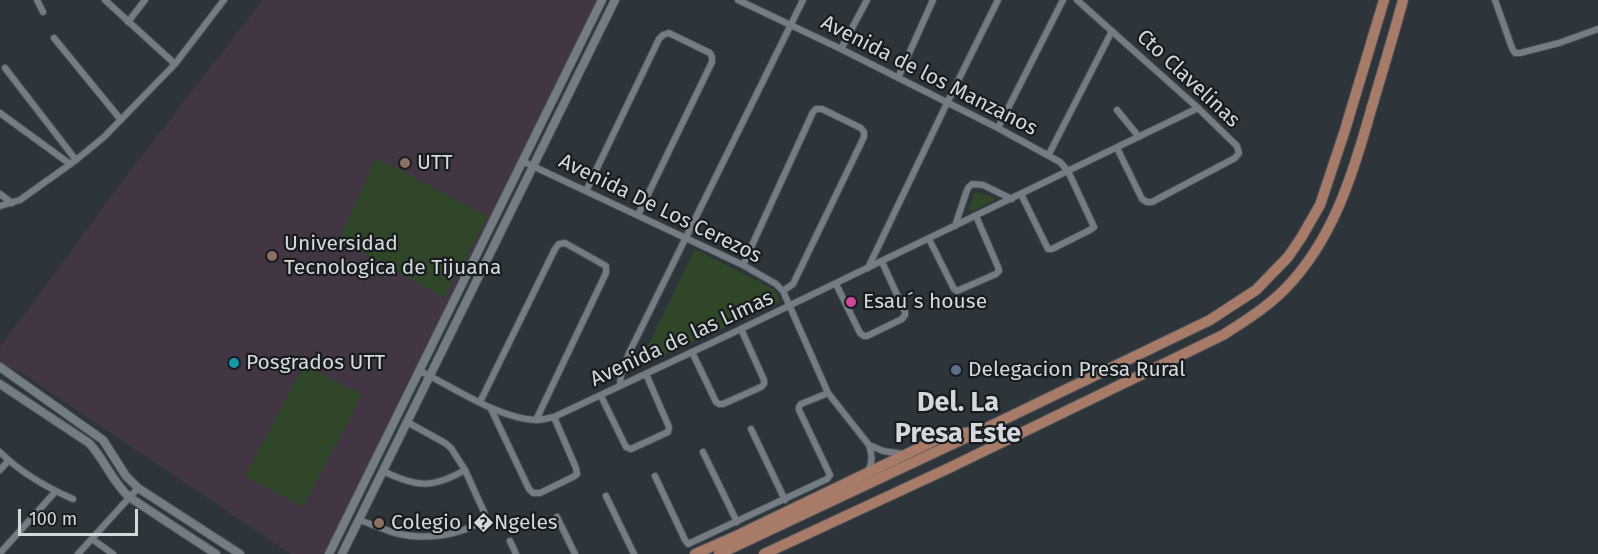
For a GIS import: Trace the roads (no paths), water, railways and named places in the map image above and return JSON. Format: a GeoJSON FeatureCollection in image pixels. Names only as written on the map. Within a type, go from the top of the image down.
{"type":"FeatureCollection","features":[{"type":"Feature","properties":{"kind":"main road"},"geometry":{"type":"LineString","coordinates":[[720,554],[1210,320],[1246,297],[1270,278],[1288,257],[1320,205],[1384,0]]}},
{"type":"Feature","properties":{"kind":"main road"},"geometry":{"type":"LineString","coordinates":[[764,554],[970,458],[1222,335],[1258,313],[1274,300],[1306,264],[1337,212],[1365,132],[1404,0]]}},
{"type":"Feature","properties":{"kind":"main road"},"geometry":{"type":"LineString","coordinates":[[695,554],[947,435],[978,432]]}},
{"type":"Feature","properties":{"kind":"street"},"geometry":{"type":"LineString","coordinates":[[37,0],[43,12]]}},
{"type":"Feature","properties":{"kind":"street"},"geometry":{"type":"LineString","coordinates":[[105,0],[175,64]]}},
{"type":"Feature","properties":{"kind":"street"},"geometry":{"type":"LineString","coordinates":[[128,22],[145,0]]}},
{"type":"Feature","properties":{"kind":"street"},"geometry":{"type":"LineString","coordinates":[[0,206],[20,200],[104,137],[175,64],[224,0]]}},
{"type":"Feature","properties":{"kind":"street"},"geometry":{"type":"LineString","coordinates":[[329,554],[602,0]]}},
{"type":"Feature","properties":{"kind":"street"},"geometry":{"type":"LineString","coordinates":[[342,554],[615,0]]}},
{"type":"Feature","properties":{"kind":"street","name":"Avenida de los Manzanos"},"geometry":{"type":"LineString","coordinates":[[739,0],[1049,154],[1068,171]]}},
{"type":"Feature","properties":{"kind":"street"},"geometry":{"type":"LineString","coordinates":[[620,386],[621,375],[629,353],[803,0]]}},
{"type":"Feature","properties":{"kind":"street"},"geometry":{"type":"LineString","coordinates":[[841,49],[867,0]]}},
{"type":"Feature","properties":{"kind":"street"},"geometry":{"type":"LineString","coordinates":[[898,78],[933,0]]}},
{"type":"Feature","properties":{"kind":"street"},"geometry":{"type":"LineString","coordinates":[[868,268],[998,0]]}},
{"type":"Feature","properties":{"kind":"street"},"geometry":{"type":"LineString","coordinates":[[998,128],[1063,0]]}},
{"type":"Feature","properties":{"kind":"street","name":"Cto Clavelinas"},"geometry":{"type":"LineString","coordinates":[[1077,0],[1198,108],[1236,146],[1239,153],[1235,158],[1152,202],[1142,199],[1117,148]]}},
{"type":"Feature","properties":{"kind":"street"},"geometry":{"type":"LineString","coordinates":[[1495,0],[1515,53],[1559,43],[1598,29]]}},
{"type":"Feature","properties":{"kind":"street"},"geometry":{"type":"LineString","coordinates":[[1049,154],[1112,31]]}},
{"type":"Feature","properties":{"kind":"street"},"geometry":{"type":"LineString","coordinates":[[586,191],[659,39],[669,33],[710,52],[712,62],[638,215]]}},
{"type":"Feature","properties":{"kind":"street"},"geometry":{"type":"LineString","coordinates":[[54,38],[121,120]]}},
{"type":"Feature","properties":{"kind":"street"},"geometry":{"type":"LineString","coordinates":[[5,68],[76,160]]}},
{"type":"Feature","properties":{"kind":"street","name":"Avenida de las Limas"},"geometry":{"type":"LineString","coordinates":[[420,371],[509,415],[536,420],[554,417],[882,262],[1198,108]]}},
{"type":"Feature","properties":{"kind":"street"},"geometry":{"type":"LineString","coordinates":[[743,265],[813,112],[816,109],[822,109],[861,128],[864,137],[793,284],[783,291],[828,393],[869,445],[872,460],[866,473]]}},
{"type":"Feature","properties":{"kind":"street"},"geometry":{"type":"LineString","coordinates":[[1117,110],[1139,137]]}},
{"type":"Feature","properties":{"kind":"street"},"geometry":{"type":"LineString","coordinates":[[0,113],[70,164]]}},
{"type":"Feature","properties":{"kind":"street","name":"Avenida De Los Cerezos"},"geometry":{"type":"LineString","coordinates":[[522,160],[743,265],[776,284],[783,291]]}},
{"type":"Feature","properties":{"kind":"street"},"geometry":{"type":"LineString","coordinates":[[1021,194],[1048,249],[1052,249],[1094,227],[1068,171]]}},
{"type":"Feature","properties":{"kind":"street"},"geometry":{"type":"LineString","coordinates":[[955,226],[968,188],[972,184],[983,185],[1012,199]]}},
{"type":"Feature","properties":{"kind":"street"},"geometry":{"type":"LineString","coordinates":[[0,194],[12,203]]}},
{"type":"Feature","properties":{"kind":"street"},"geometry":{"type":"LineString","coordinates":[[929,239],[954,289],[957,291],[987,278],[999,271],[976,216]]}},
{"type":"Feature","properties":{"kind":"street"},"geometry":{"type":"LineString","coordinates":[[480,402],[555,249],[559,244],[566,243],[606,266],[606,273],[536,420]]}},
{"type":"Feature","properties":{"kind":"street"},"geometry":{"type":"LineString","coordinates":[[836,284],[860,333],[864,336],[903,319],[905,312],[882,262]]}},
{"type":"Feature","properties":{"kind":"street"},"geometry":{"type":"LineString","coordinates":[[692,352],[719,405],[761,387],[764,380],[741,329]]}},
{"type":"Feature","properties":{"kind":"street"},"geometry":{"type":"LineString","coordinates":[[0,367],[96,433],[126,476],[138,488],[240,554]]}},
{"type":"Feature","properties":{"kind":"street"},"geometry":{"type":"LineString","coordinates":[[601,396],[628,449],[668,432],[669,427],[646,374]]}},
{"type":"Feature","properties":{"kind":"street"},"geometry":{"type":"LineString","coordinates":[[0,384],[89,443],[119,488],[129,497],[216,554]]}},
{"type":"Feature","properties":{"kind":"street"},"geometry":{"type":"LineString","coordinates":[[655,476],[688,544],[785,500],[827,479],[830,475],[799,410],[801,404],[828,393]]}},
{"type":"Feature","properties":{"kind":"street"},"geometry":{"type":"LineString","coordinates":[[491,408],[533,494],[540,493],[577,474],[554,417]]}},
{"type":"Feature","properties":{"kind":"street"},"geometry":{"type":"LineString","coordinates":[[359,520],[396,533],[428,537],[460,531],[485,518],[465,470],[452,448],[407,422]]}},
{"type":"Feature","properties":{"kind":"street"},"geometry":{"type":"LineString","coordinates":[[751,429],[785,500]]}},
{"type":"Feature","properties":{"kind":"street"},"geometry":{"type":"LineString","coordinates":[[869,445],[883,451],[906,454]]}},
{"type":"Feature","properties":{"kind":"street"},"geometry":{"type":"LineString","coordinates":[[0,452],[8,461],[73,499]]}},
{"type":"Feature","properties":{"kind":"street"},"geometry":{"type":"LineString","coordinates":[[702,452],[737,522]]}},
{"type":"Feature","properties":{"kind":"street"},"geometry":{"type":"LineString","coordinates":[[0,470],[8,461]]}},
{"type":"Feature","properties":{"kind":"street"},"geometry":{"type":"LineString","coordinates":[[383,471],[417,484],[435,483],[465,470]]}},
{"type":"Feature","properties":{"kind":"street"},"geometry":{"type":"LineString","coordinates":[[78,554],[138,488]]}},
{"type":"Feature","properties":{"kind":"street"},"geometry":{"type":"LineString","coordinates":[[0,553],[56,491]]}},
{"type":"Feature","properties":{"kind":"street"},"geometry":{"type":"LineString","coordinates":[[606,496],[634,554]]}},
{"type":"Feature","properties":{"kind":"street"},"geometry":{"type":"LineString","coordinates":[[557,517],[575,554]]}},
{"type":"Feature","properties":{"kind":"street"},"geometry":{"type":"LineString","coordinates":[[92,539],[114,554]]}},
{"type":"Feature","properties":{"kind":"street"},"geometry":{"type":"LineString","coordinates":[[510,541],[516,554]]}},
{"type":"Feature","properties":{"kind":"place","name":"UTT"},"geometry":{"type":"Point","coordinates":[405,163]}},
{"type":"Feature","properties":{"kind":"place","name":"Universidad Tecnologica de Tijuana"},"geometry":{"type":"Point","coordinates":[272,256]}},
{"type":"Feature","properties":{"kind":"place","name":"Esau´s house"},"geometry":{"type":"Point","coordinates":[851,302]}},
{"type":"Feature","properties":{"kind":"place","name":"Posgrados UTT"},"geometry":{"type":"Point","coordinates":[234,363]}},
{"type":"Feature","properties":{"kind":"place","name":"Delegacion Presa Rural"},"geometry":{"type":"Point","coordinates":[956,370]}},
{"type":"Feature","properties":{"kind":"place","name":"Colegio I�Ngeles"},"geometry":{"type":"Point","coordinates":[379,523]}},
{"type":"Feature","properties":{"kind":"district","name":"Del. La Presa Este"},"geometry":{"type":"Point","coordinates":[958,418]}}]}
